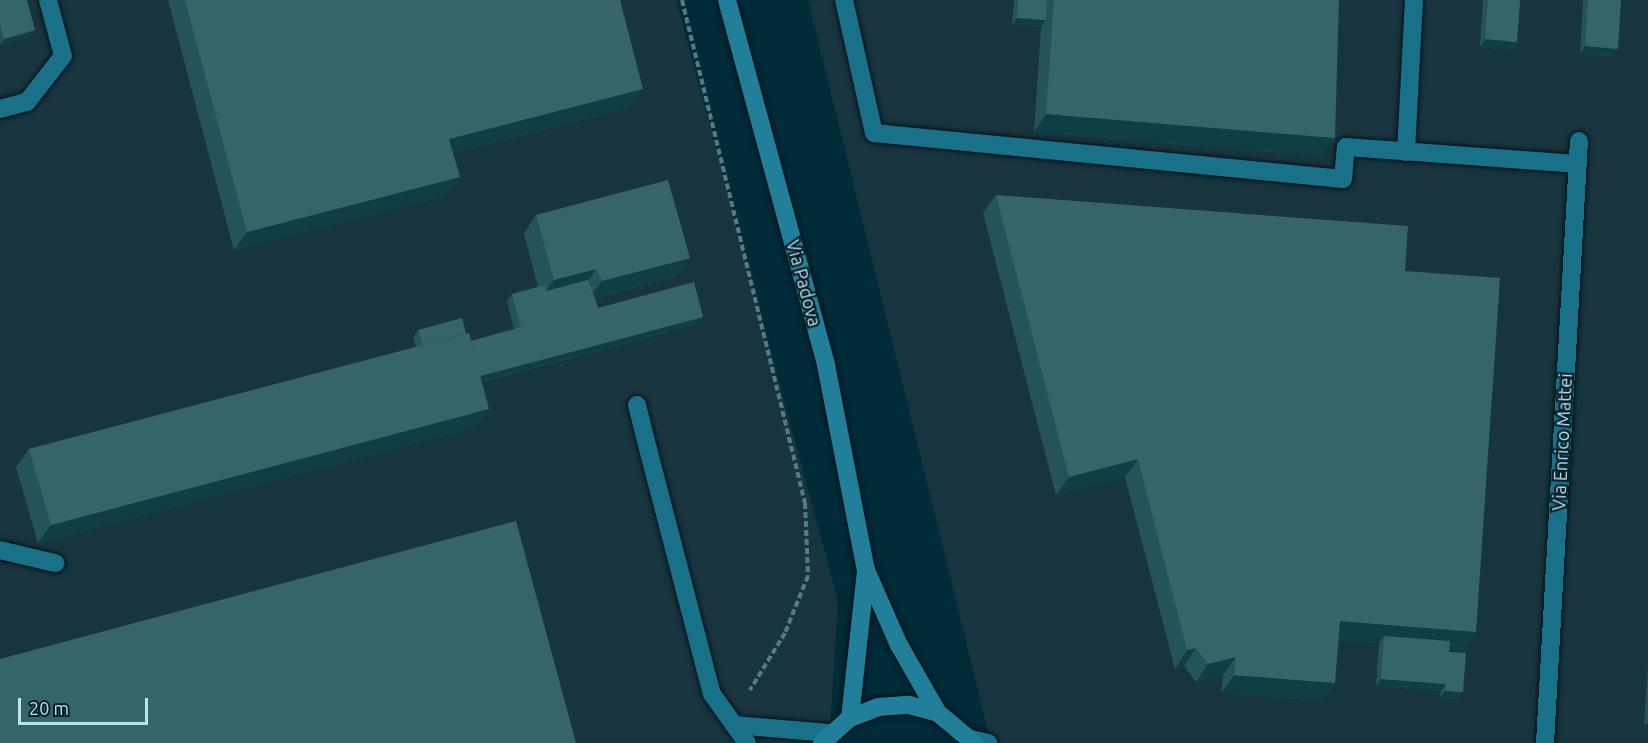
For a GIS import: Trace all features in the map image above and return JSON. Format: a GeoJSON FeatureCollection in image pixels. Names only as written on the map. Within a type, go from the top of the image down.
{"type":"FeatureCollection","features":[{"type":"Feature","properties":{"kind":"main road","name":"Via Padova"},"geometry":{"type":"LineString","coordinates":[[728,0],[826,365],[866,570],[899,645],[938,713]]}},
{"type":"Feature","properties":{"kind":"main road","name":"Via Padova"},"geometry":{"type":"LineString","coordinates":[[850,718],[866,570]]}},
{"type":"Feature","properties":{"kind":"main road"},"geometry":{"type":"LineString","coordinates":[[826,738],[850,718],[878,707],[909,705],[938,713],[978,742]]}},
{"type":"Feature","properties":{"kind":"street"},"geometry":{"type":"LineString","coordinates":[[0,110],[27,102],[63,56],[48,0]]}},
{"type":"Feature","properties":{"kind":"street"},"geometry":{"type":"LineString","coordinates":[[844,0],[874,133],[1343,179],[1346,147],[1577,164]]}},
{"type":"Feature","properties":{"kind":"street"},"geometry":{"type":"LineString","coordinates":[[1406,152],[1414,0]]}},
{"type":"Feature","properties":{"kind":"street","name":"Via Enrico Mattei"},"geometry":{"type":"LineString","coordinates":[[1545,743],[1579,141]]}},
{"type":"Feature","properties":{"kind":"street"},"geometry":{"type":"LineString","coordinates":[[638,405],[712,694],[747,743]]}},
{"type":"Feature","properties":{"kind":"street"},"geometry":{"type":"LineString","coordinates":[[0,549],[55,563]]}},
{"type":"Feature","properties":{"kind":"street"},"geometry":{"type":"LineString","coordinates":[[734,725],[826,738]]}},
{"type":"Feature","properties":{"kind":"path"},"geometry":{"type":"LineString","coordinates":[[682,0],[805,503],[808,576],[785,633],[746,695]]}},
{"type":"Feature","properties":{"kind":"shaded area"},"geometry":{"type":"Polygon","coordinates":[[[0,0],[676,0],[838,601],[829,743],[0,743],[0,0]]]}},
{"type":"Feature","properties":{"kind":"shaded area"},"geometry":{"type":"Polygon","coordinates":[[[808,0],[1648,0],[1648,743],[991,743],[808,0]]]}},
{"type":"Feature","properties":{"kind":"building"},"geometry":{"type":"Polygon","coordinates":[[[0,0],[27,0],[35,30],[4,39],[0,24],[0,0]]]}},
{"type":"Feature","properties":{"kind":"building"},"geometry":{"type":"Polygon","coordinates":[[[185,0],[620,0],[643,89],[449,139],[460,177],[247,232],[185,0]]]}},
{"type":"Feature","properties":{"kind":"building"},"geometry":{"type":"Polygon","coordinates":[[[1018,0],[1047,0],[1046,20],[1017,18],[1018,0]]]}},
{"type":"Feature","properties":{"kind":"building"},"geometry":{"type":"Polygon","coordinates":[[[1054,0],[1339,0],[1335,138],[1046,114],[1054,0]]]}},
{"type":"Feature","properties":{"kind":"building"},"geometry":{"type":"Polygon","coordinates":[[[1488,0],[1520,0],[1517,42],[1485,39],[1488,0]]]}},
{"type":"Feature","properties":{"kind":"building"},"geometry":{"type":"Polygon","coordinates":[[[1588,0],[1621,0],[1618,49],[1585,46],[1588,0]]]}},
{"type":"Feature","properties":{"kind":"building"},"geometry":{"type":"Polygon","coordinates":[[[668,180],[690,258],[602,281],[596,269],[554,280],[536,215],[668,180]]]}},
{"type":"Feature","properties":{"kind":"building"},"geometry":{"type":"Polygon","coordinates":[[[996,195],[1408,226],[1405,271],[1500,278],[1476,632],[1340,621],[1335,683],[1234,675],[1236,657],[1208,664],[1196,648],[1187,650],[1138,459],[1069,477],[996,195]]]}},
{"type":"Feature","properties":{"kind":"building"},"geometry":{"type":"Polygon","coordinates":[[[588,280],[598,308],[694,282],[703,317],[480,376],[471,341],[521,327],[512,294],[545,285],[546,291],[588,280]]]}},
{"type":"Feature","properties":{"kind":"building"},"geometry":{"type":"Polygon","coordinates":[[[462,318],[466,333],[423,345],[418,330],[462,318]]]}},
{"type":"Feature","properties":{"kind":"building"},"geometry":{"type":"Polygon","coordinates":[[[469,333],[489,409],[51,525],[29,449],[469,333]]]}},
{"type":"Feature","properties":{"kind":"building"},"geometry":{"type":"Polygon","coordinates":[[[516,521],[576,743],[0,743],[0,659],[516,521]]]}},
{"type":"Feature","properties":{"kind":"building"},"geometry":{"type":"Polygon","coordinates":[[[1384,636],[1450,641],[1449,652],[1466,653],[1463,692],[1445,691],[1446,684],[1381,679],[1384,636]]]}}]}
